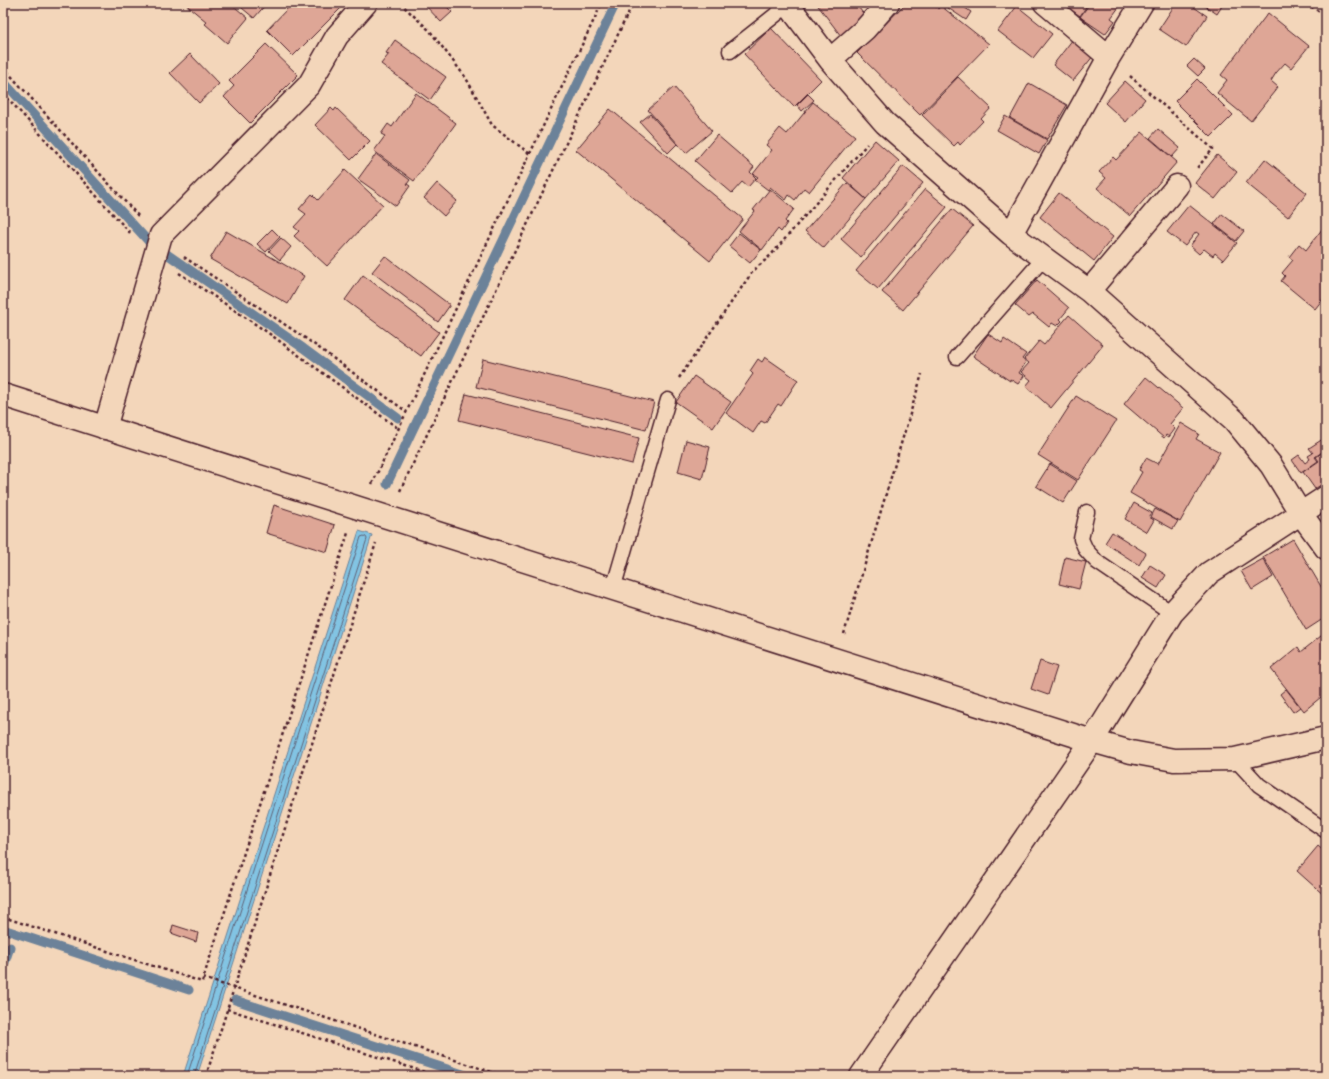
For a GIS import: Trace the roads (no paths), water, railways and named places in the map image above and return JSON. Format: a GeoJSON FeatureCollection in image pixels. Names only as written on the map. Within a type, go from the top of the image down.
{"type":"FeatureCollection","features":[{"type":"Feature","properties":{"kind":"street"},"geometry":{"type":"LineString","coordinates":[[105,428],[161,235],[309,84],[337,36],[366,3]]}},
{"type":"Feature","properties":{"kind":"street"},"geometry":{"type":"LineString","coordinates":[[830,60],[865,29],[888,3]]}},
{"type":"Feature","properties":{"kind":"street"},"geometry":{"type":"LineString","coordinates":[[1045,3],[1109,57]]}},
{"type":"Feature","properties":{"kind":"street"},"geometry":{"type":"LineString","coordinates":[[1011,234],[1109,57],[1142,3]]}},
{"type":"Feature","properties":{"kind":"street"},"geometry":{"type":"LineString","coordinates":[[788,4],[830,60],[886,123],[1011,234],[1089,291],[1234,420],[1271,465],[1301,514],[1326,548]]}},
{"type":"Feature","properties":{"kind":"street"},"geometry":{"type":"LineString","coordinates":[[1089,291],[1177,186]]}},
{"type":"Feature","properties":{"kind":"street"},"geometry":{"type":"LineString","coordinates":[[3,395],[1130,752],[1174,760],[1235,759],[1326,738]]}},
{"type":"Feature","properties":{"kind":"street"},"geometry":{"type":"LineString","coordinates":[[861,1076],[1092,741],[1172,613],[1209,572],[1326,497]]}},
{"type":"Feature","properties":{"kind":"lane"},"geometry":{"type":"LineString","coordinates":[[730,51],[788,4]]}},
{"type":"Feature","properties":{"kind":"lane"},"geometry":{"type":"LineString","coordinates":[[957,358],[1044,258]]}},
{"type":"Feature","properties":{"kind":"lane"},"geometry":{"type":"LineString","coordinates":[[614,589],[668,400]]}},
{"type":"Feature","properties":{"kind":"lane"},"geometry":{"type":"LineString","coordinates":[[1087,512],[1081,539],[1086,550],[1097,562],[1172,613]]}},
{"type":"Feature","properties":{"kind":"lane"},"geometry":{"type":"LineString","coordinates":[[1235,759],[1259,785],[1326,831]]}},
{"type":"Feature","properties":{"kind":"water"},"geometry":{"type":"Polygon","coordinates":[[[359,531],[372,535],[197,1076],[183,1076],[359,531]]]}},
{"type":"Feature","properties":{"kind":"waterway"},"geometry":{"type":"LineString","coordinates":[[387,484],[616,3]]}},
{"type":"Feature","properties":{"kind":"waterway"},"geometry":{"type":"LineString","coordinates":[[3,81],[149,242]]}},
{"type":"Feature","properties":{"kind":"waterway"},"geometry":{"type":"LineString","coordinates":[[164,252],[303,348],[398,418]]}},
{"type":"Feature","properties":{"kind":"waterway"},"geometry":{"type":"LineString","coordinates":[[3,929],[189,990]]}},
{"type":"Feature","properties":{"kind":"waterway"},"geometry":{"type":"LineString","coordinates":[[3,968],[10,947]]}},
{"type":"Feature","properties":{"kind":"waterway"},"geometry":{"type":"LineString","coordinates":[[235,1000],[469,1076]]}}]}
